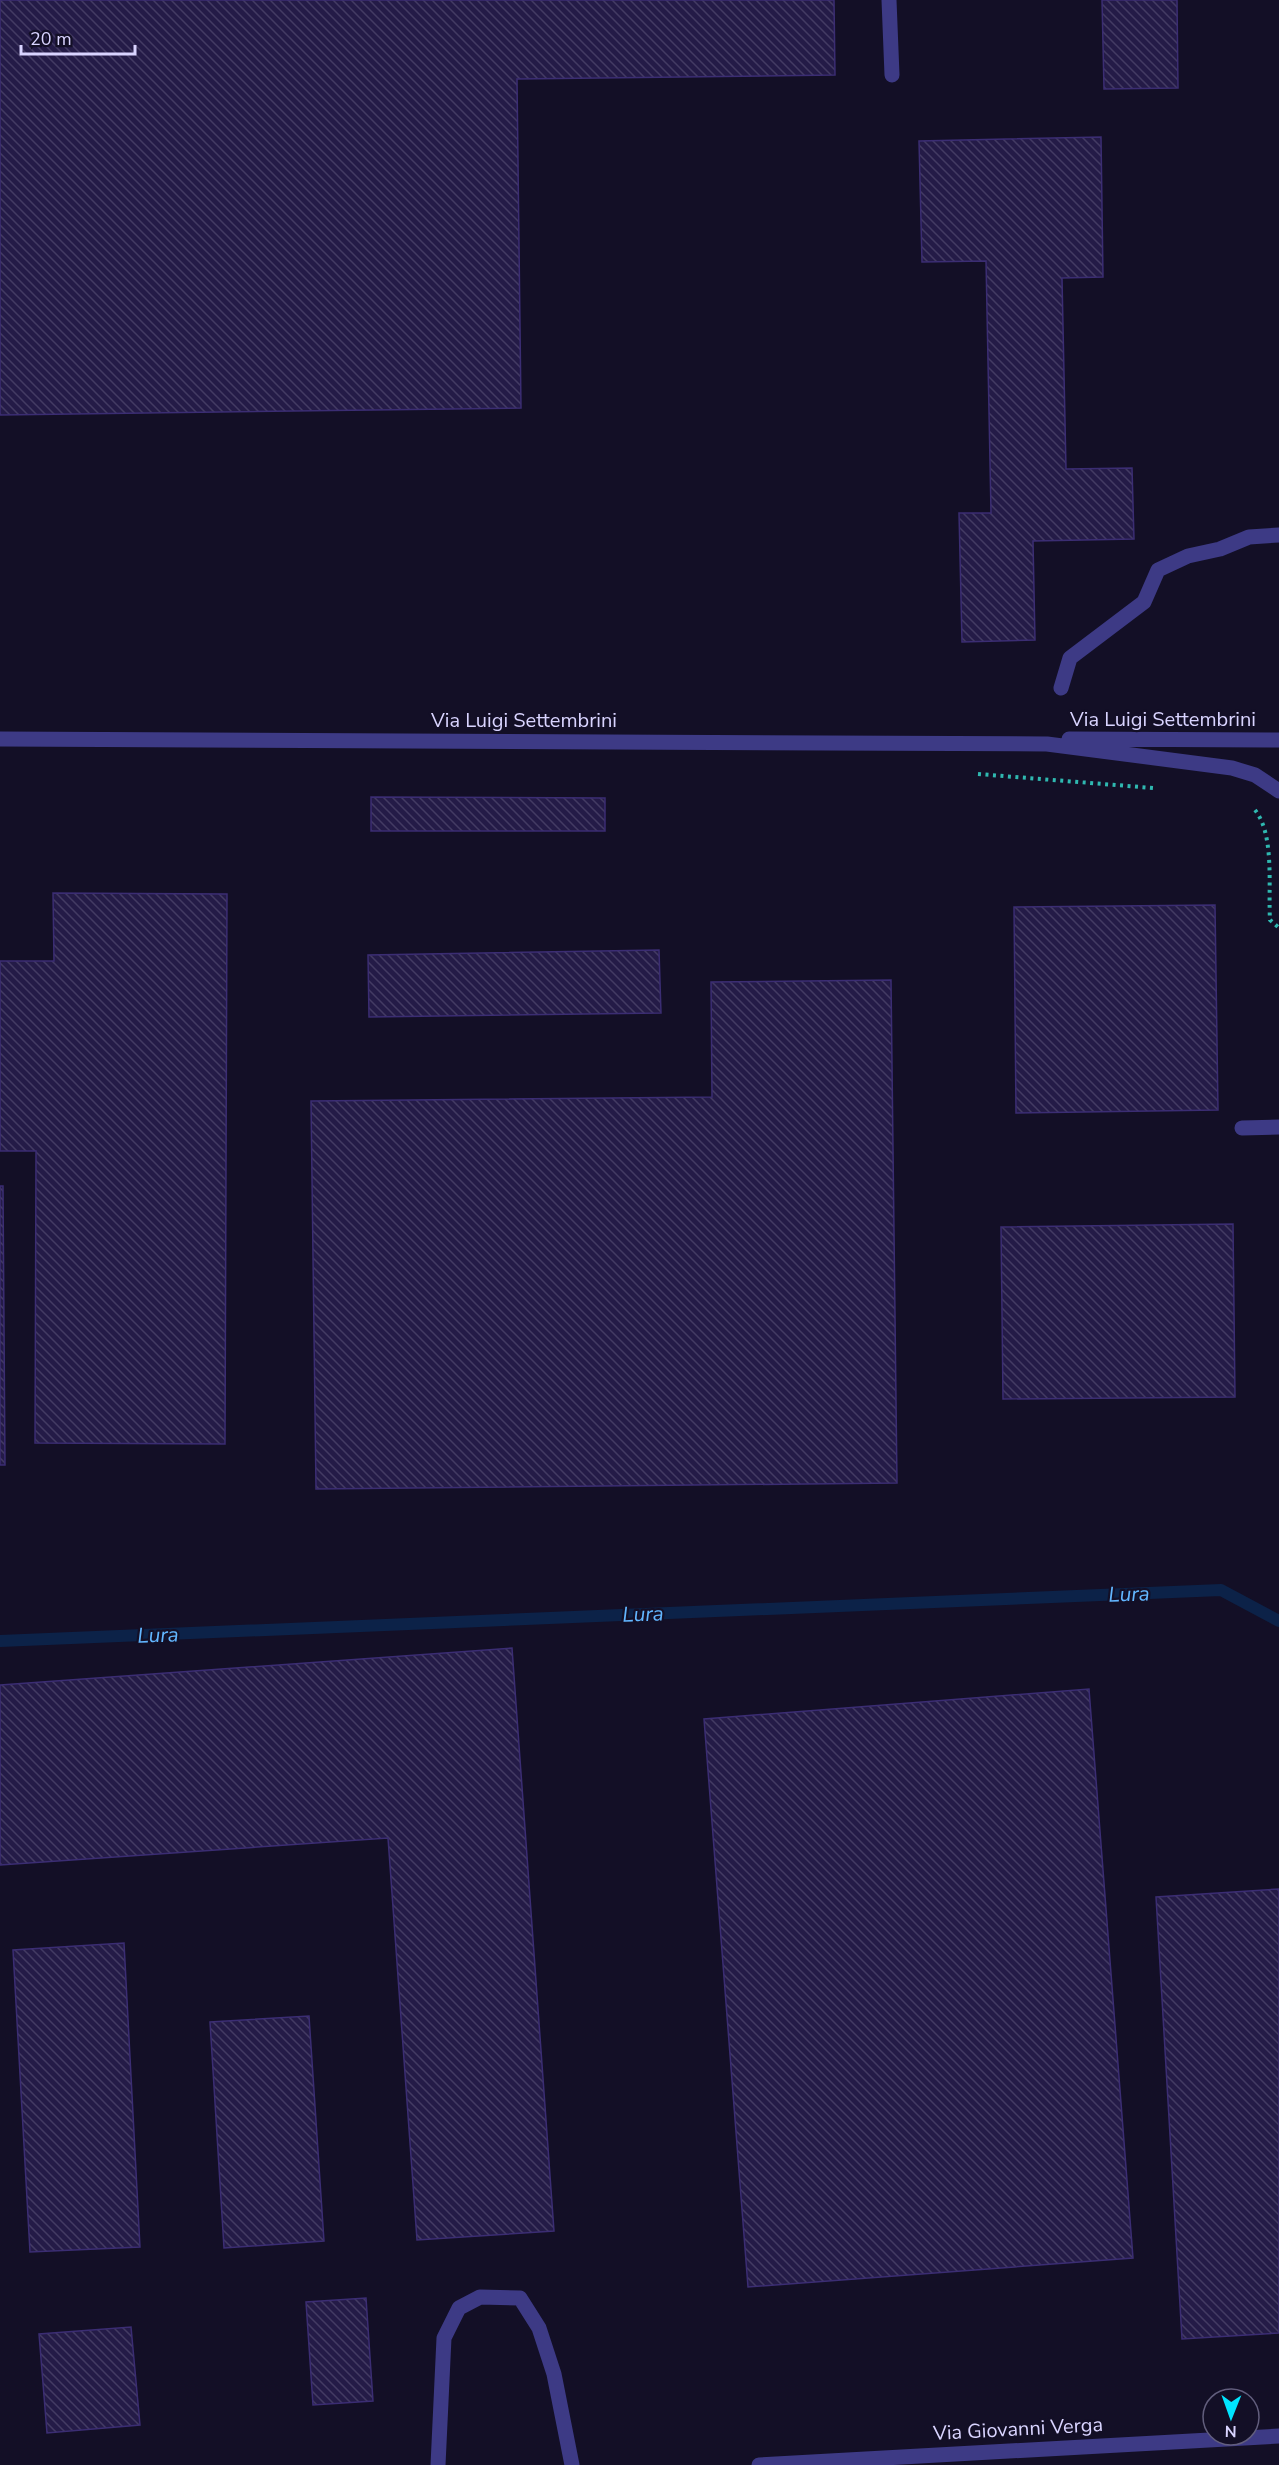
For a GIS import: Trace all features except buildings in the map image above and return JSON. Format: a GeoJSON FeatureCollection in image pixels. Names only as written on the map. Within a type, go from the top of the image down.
{"type":"FeatureCollection","features":[{"type":"Feature","properties":{"kind":"street"},"geometry":{"type":"LineString","coordinates":[[889,0],[892,75]]}},
{"type":"Feature","properties":{"kind":"street"},"geometry":{"type":"LineString","coordinates":[[1061,688],[1070,658],[1144,602],[1158,570],[1188,556],[1220,549],[1249,537],[1279,535]]}},
{"type":"Feature","properties":{"kind":"street","name":"Via Luigi Settembrini"},"geometry":{"type":"LineString","coordinates":[[1047,744],[1099,738],[1279,740]]}},
{"type":"Feature","properties":{"kind":"street","name":"Via Luigi Settembrini"},"geometry":{"type":"LineString","coordinates":[[0,739],[1047,744],[1232,768],[1255,775],[1279,791]]}},
{"type":"Feature","properties":{"kind":"street"},"geometry":{"type":"LineString","coordinates":[[1242,1128],[1279,1126]]}},
{"type":"Feature","properties":{"kind":"street"},"geometry":{"type":"LineString","coordinates":[[438,2465],[444,2338],[459,2308],[480,2297],[520,2298],[539,2328],[554,2374],[572,2465]]}},
{"type":"Feature","properties":{"kind":"street","name":"Via Giovanni Verga"},"geometry":{"type":"LineString","coordinates":[[759,2465],[1279,2436]]}},
{"type":"Feature","properties":{"kind":"path"},"geometry":{"type":"LineString","coordinates":[[969,773],[1165,789]]}},
{"type":"Feature","properties":{"kind":"path"},"geometry":{"type":"LineString","coordinates":[[1251,806],[1257,811],[1267,840],[1270,920],[1279,928]]}},
{"type":"Feature","properties":{"kind":"waterway","name":"Lura"},"geometry":{"type":"LineString","coordinates":[[0,1641],[1221,1590],[1279,1621]]}}]}
